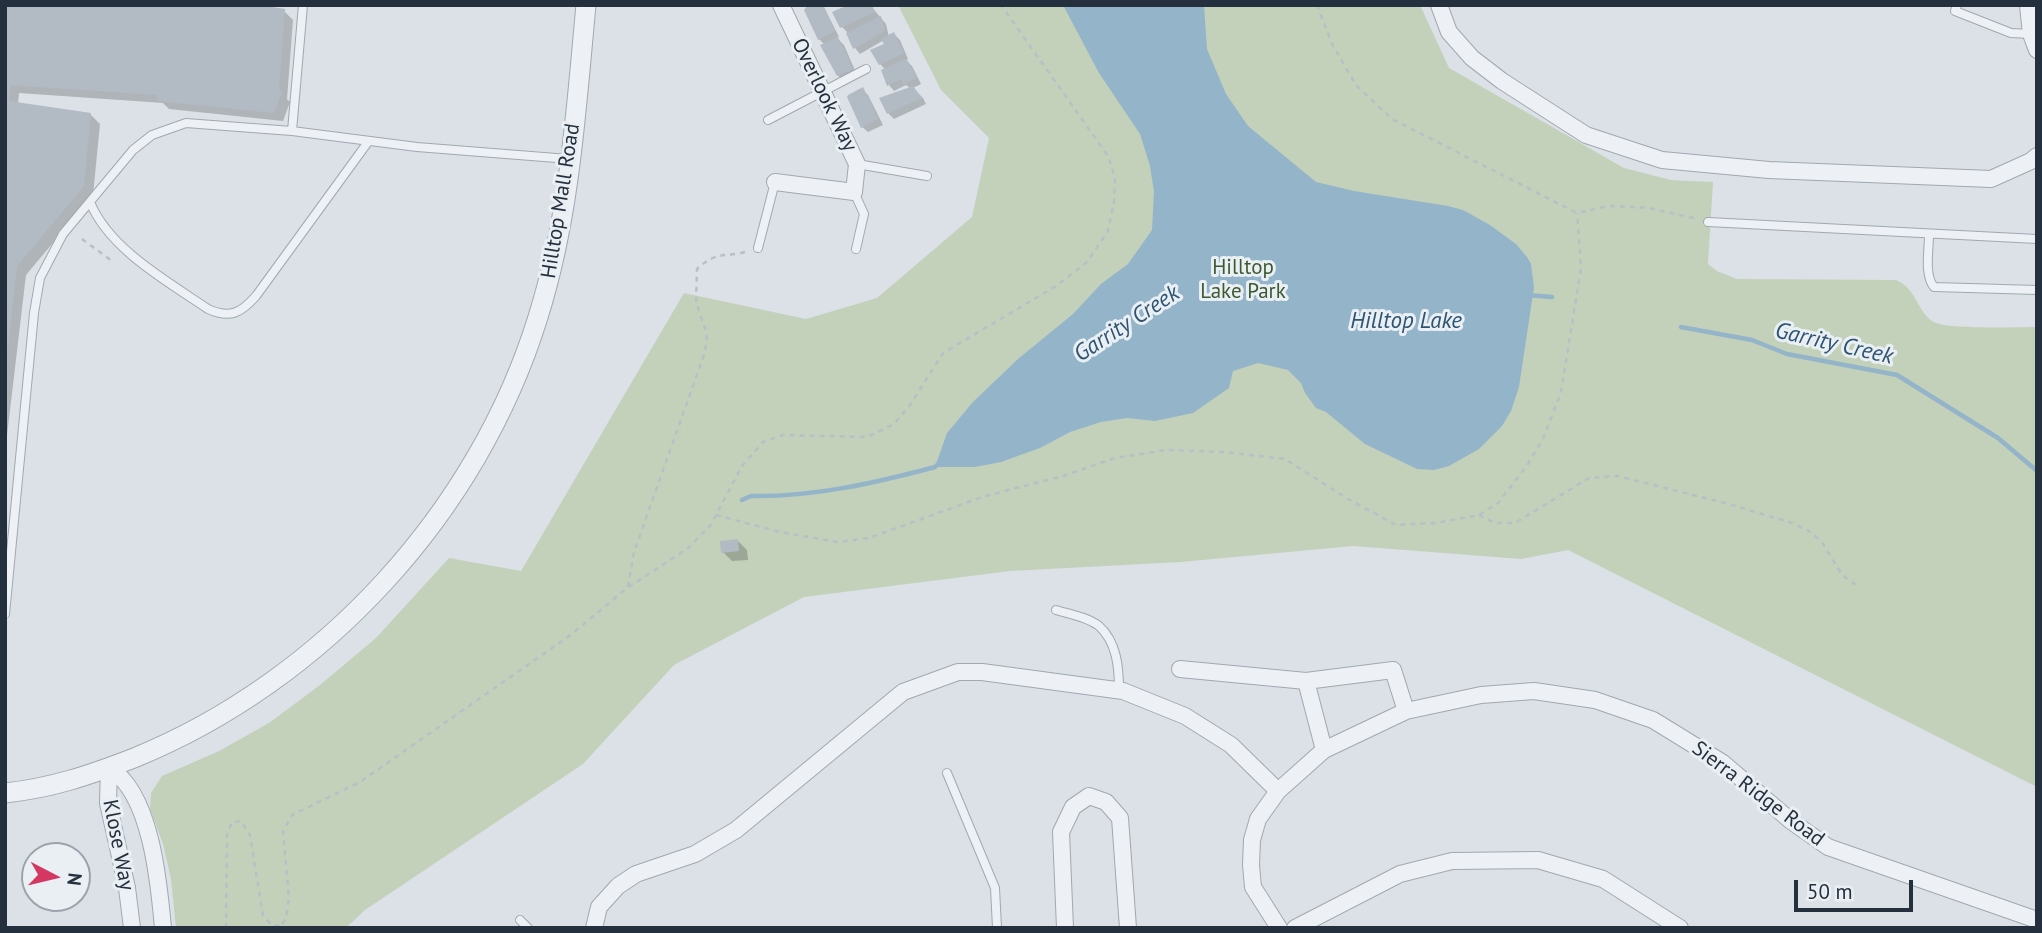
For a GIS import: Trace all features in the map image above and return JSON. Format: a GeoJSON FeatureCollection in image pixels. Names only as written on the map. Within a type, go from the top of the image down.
{"type":"FeatureCollection","features":[{"type":"Feature","properties":{"kind":"street","name":"Hilltop Mall Road"},"geometry":{"type":"LineString","coordinates":[[5,793],[44,789],[109,768],[163,746],[240,703],[292,666],[352,615],[429,527],[482,446],[531,339],[554,261],[570,160],[586,5]]}},
{"type":"Feature","properties":{"kind":"street"},"geometry":{"type":"LineString","coordinates":[[1438,5],[1449,32],[1472,58],[1502,81],[1586,135],[1662,160],[1769,170],[1991,179],[2037,156]]}},
{"type":"Feature","properties":{"kind":"street"},"geometry":{"type":"LineString","coordinates":[[2028,5],[2031,34],[2037,50]]}},
{"type":"Feature","properties":{"kind":"street","name":"Overlook Way"},"geometry":{"type":"LineString","coordinates":[[785,7],[857,164],[854,192]]}},
{"type":"Feature","properties":{"kind":"street"},"geometry":{"type":"LineString","coordinates":[[775,181],[854,192]]}},
{"type":"Feature","properties":{"kind":"street"},"geometry":{"type":"LineString","coordinates":[[1180,669],[1306,681],[1393,670],[1406,711]]}},
{"type":"Feature","properties":{"kind":"street"},"geometry":{"type":"LineString","coordinates":[[594,928],[599,907],[618,886],[636,874],[695,854],[736,830],[903,692],[957,672],[982,672],[1119,690],[1185,716],[1231,745],[1278,791]]}},
{"type":"Feature","properties":{"kind":"street"},"geometry":{"type":"LineString","coordinates":[[1306,681],[1324,750]]}},
{"type":"Feature","properties":{"kind":"street","name":"Sierra Ridge Road"},"geometry":{"type":"LineString","coordinates":[[1279,928],[1253,887],[1251,865],[1252,840],[1258,819],[1278,791],[1324,750],[1406,711],[1481,695],[1534,691],[1606,704],[1653,720],[1723,763],[1791,821],[1828,847],[2037,920]]}},
{"type":"Feature","properties":{"kind":"street","name":"Klose Way"},"geometry":{"type":"LineString","coordinates":[[109,768],[108,803],[127,888],[132,928]]}},
{"type":"Feature","properties":{"kind":"street","name":"Klose Way"},"geometry":{"type":"LineString","coordinates":[[109,768],[127,782],[144,822],[155,867],[163,928]]}},
{"type":"Feature","properties":{"kind":"street"},"geometry":{"type":"LineString","coordinates":[[1065,928],[1061,832],[1073,807],[1089,796],[1106,802],[1120,818],[1128,928]]}},
{"type":"Feature","properties":{"kind":"street"},"geometry":{"type":"LineString","coordinates":[[1295,928],[1400,874],[1452,861],[1513,860],[1538,860],[1603,879],[1680,928]]}},
{"type":"Feature","properties":{"kind":"lane"},"geometry":{"type":"LineString","coordinates":[[292,131],[303,5]]}},
{"type":"Feature","properties":{"kind":"lane"},"geometry":{"type":"LineString","coordinates":[[1957,5],[1955,11],[2011,33],[2031,34]]}},
{"type":"Feature","properties":{"kind":"lane"},"geometry":{"type":"LineString","coordinates":[[768,120],[866,69]]}},
{"type":"Feature","properties":{"kind":"lane"},"geometry":{"type":"LineString","coordinates":[[5,614],[34,313],[40,278],[63,234],[133,150],[152,135],[186,123],[292,131],[368,142],[570,160]]}},
{"type":"Feature","properties":{"kind":"lane"},"geometry":{"type":"LineString","coordinates":[[90,202],[96,217],[121,247],[208,309],[221,315],[234,313],[245,308],[256,296],[368,142]]}},
{"type":"Feature","properties":{"kind":"lane"},"geometry":{"type":"LineString","coordinates":[[857,164],[927,176]]}},
{"type":"Feature","properties":{"kind":"lane"},"geometry":{"type":"LineString","coordinates":[[758,248],[775,181]]}},
{"type":"Feature","properties":{"kind":"lane"},"geometry":{"type":"LineString","coordinates":[[854,192],[864,214],[856,249]]}},
{"type":"Feature","properties":{"kind":"lane"},"geometry":{"type":"LineString","coordinates":[[1708,222],[2037,239]]}},
{"type":"Feature","properties":{"kind":"lane"},"geometry":{"type":"LineString","coordinates":[[1929,235],[1929,273],[1934,287],[2037,290]]}},
{"type":"Feature","properties":{"kind":"lane"},"geometry":{"type":"LineString","coordinates":[[1056,610],[1099,626],[1115,653],[1119,690]]}},
{"type":"Feature","properties":{"kind":"lane"},"geometry":{"type":"LineString","coordinates":[[947,773],[995,888],[997,928]]}},
{"type":"Feature","properties":{"kind":"lane"},"geometry":{"type":"LineString","coordinates":[[520,920],[528,928]]}},
{"type":"Feature","properties":{"kind":"path"},"geometry":{"type":"LineString","coordinates":[[226,928],[227,834],[232,822],[241,821],[250,835],[263,916],[271,924],[281,927],[286,917],[289,898],[283,832],[292,815],[360,782],[572,634],[627,589],[687,549],[710,526],[742,466],[763,442],[783,435],[867,437],[894,424],[910,405],[943,353],[1056,286],[1087,262],[1108,231],[1114,202],[1115,178],[1108,156],[1001,5]]}},
{"type":"Feature","properties":{"kind":"path"},"geometry":{"type":"LineString","coordinates":[[1317,5],[1332,44],[1356,85],[1392,119],[1577,213],[1608,206],[1649,208],[1708,222]]}},
{"type":"Feature","properties":{"kind":"path"},"geometry":{"type":"LineString","coordinates":[[716,515],[780,532],[837,542],[870,538],[985,496],[1063,476],[1115,458],[1166,450],[1285,459],[1348,499],[1396,525],[1436,523],[1479,514],[1497,503],[1526,467],[1543,439],[1562,392],[1581,268],[1577,213]]}},
{"type":"Feature","properties":{"kind":"path"},"geometry":{"type":"LineString","coordinates":[[82,239],[112,261]]}},
{"type":"Feature","properties":{"kind":"path"},"geometry":{"type":"LineString","coordinates":[[627,589],[634,552],[705,352],[707,334],[696,302],[697,269],[714,255],[736,255],[758,248]]}},
{"type":"Feature","properties":{"kind":"path"},"geometry":{"type":"LineString","coordinates":[[1479,514],[1495,523],[1515,523],[1589,478],[1617,476],[1792,523],[1809,531],[1822,542],[1842,575],[1860,588]]}},
{"type":"Feature","properties":{"kind":"green space","name":"Hilltop Lake Park"},"geometry":{"type":"Polygon","coordinates":[[[898,5],[1420,5],[1449,68],[1624,168],[1671,180],[1713,182],[1708,264],[1717,271],[1737,279],[1896,280],[1908,288],[1927,316],[1939,324],[1965,327],[2037,327],[2037,787],[1568,550],[1521,559],[1353,546],[1181,562],[1010,571],[804,597],[674,665],[583,764],[365,910],[346,928],[176,928],[171,879],[163,844],[150,809],[151,793],[162,776],[219,751],[269,723],[320,685],[376,638],[449,558],[521,571],[684,293],[806,319],[877,298],[972,217],[989,138],[941,90],[898,5]]]}},
{"type":"Feature","properties":{"kind":"water","name":"Hilltop Lake"},"geometry":{"type":"Polygon","coordinates":[[[1063,5],[1204,5],[1207,49],[1226,94],[1248,126],[1316,182],[1463,210],[1516,244],[1531,264],[1534,287],[1519,387],[1511,411],[1502,426],[1479,449],[1449,466],[1434,470],[1417,469],[1365,444],[1326,412],[1316,408],[1301,383],[1288,370],[1258,363],[1233,371],[1229,388],[1193,413],[1155,421],[1127,418],[1101,422],[1070,432],[1040,448],[1001,462],[975,467],[935,467],[947,433],[973,402],[1018,359],[1073,314],[1101,284],[1128,264],[1152,230],[1154,192],[1150,166],[1140,134],[1099,73],[1063,5]]]}},
{"type":"Feature","properties":{"kind":"building"},"geometry":{"type":"Polygon","coordinates":[[[5,5],[261,5],[285,9],[279,89],[282,92],[274,113],[158,101],[157,95],[11,85],[9,101],[91,113],[84,186],[17,266],[7,356],[5,356],[5,5]]]}},
{"type":"Feature","properties":{"kind":"building"},"geometry":{"type":"Polygon","coordinates":[[[808,5],[823,5],[835,31],[818,40],[804,10],[808,5]]]}},
{"type":"Feature","properties":{"kind":"building"},"geometry":{"type":"Polygon","coordinates":[[[848,5],[872,5],[875,12],[840,28],[832,12],[848,5]]]}},
{"type":"Feature","properties":{"kind":"building"},"geometry":{"type":"Polygon","coordinates":[[[881,16],[885,31],[853,49],[846,33],[881,16]]]}},
{"type":"Feature","properties":{"kind":"building"},"geometry":{"type":"Polygon","coordinates":[[[894,32],[904,53],[879,65],[870,50],[884,44],[881,39],[894,32]]]}},
{"type":"Feature","properties":{"kind":"building"},"geometry":{"type":"Polygon","coordinates":[[[838,37],[853,69],[837,76],[820,45],[838,37]]]}},
{"type":"Feature","properties":{"kind":"building"},"geometry":{"type":"Polygon","coordinates":[[[906,58],[917,78],[904,84],[901,79],[887,86],[881,70],[906,58]]]}},
{"type":"Feature","properties":{"kind":"building"},"geometry":{"type":"Polygon","coordinates":[[[913,86],[922,98],[887,114],[879,98],[913,86]]]}},
{"type":"Feature","properties":{"kind":"building"},"geometry":{"type":"Polygon","coordinates":[[[863,87],[878,119],[861,128],[847,97],[863,87]]]}},
{"type":"Feature","properties":{"kind":"building"},"geometry":{"type":"Polygon","coordinates":[[[738,539],[739,551],[721,553],[720,541],[738,539]]]}},
{"type":"Feature","properties":{"kind":"waterway","name":"Garrity Creek"},"geometry":{"type":"LineString","coordinates":[[1527,295],[1552,297]]}},
{"type":"Feature","properties":{"kind":"waterway","name":"Garrity Creek"},"geometry":{"type":"LineString","coordinates":[[1681,327],[1752,340],[1787,354],[1897,375],[1998,438],[2037,471]]}},
{"type":"Feature","properties":{"kind":"waterway","name":"Garrity Creek"},"geometry":{"type":"LineString","coordinates":[[742,500],[751,496],[844,488],[935,467],[939,463]]}}]}
